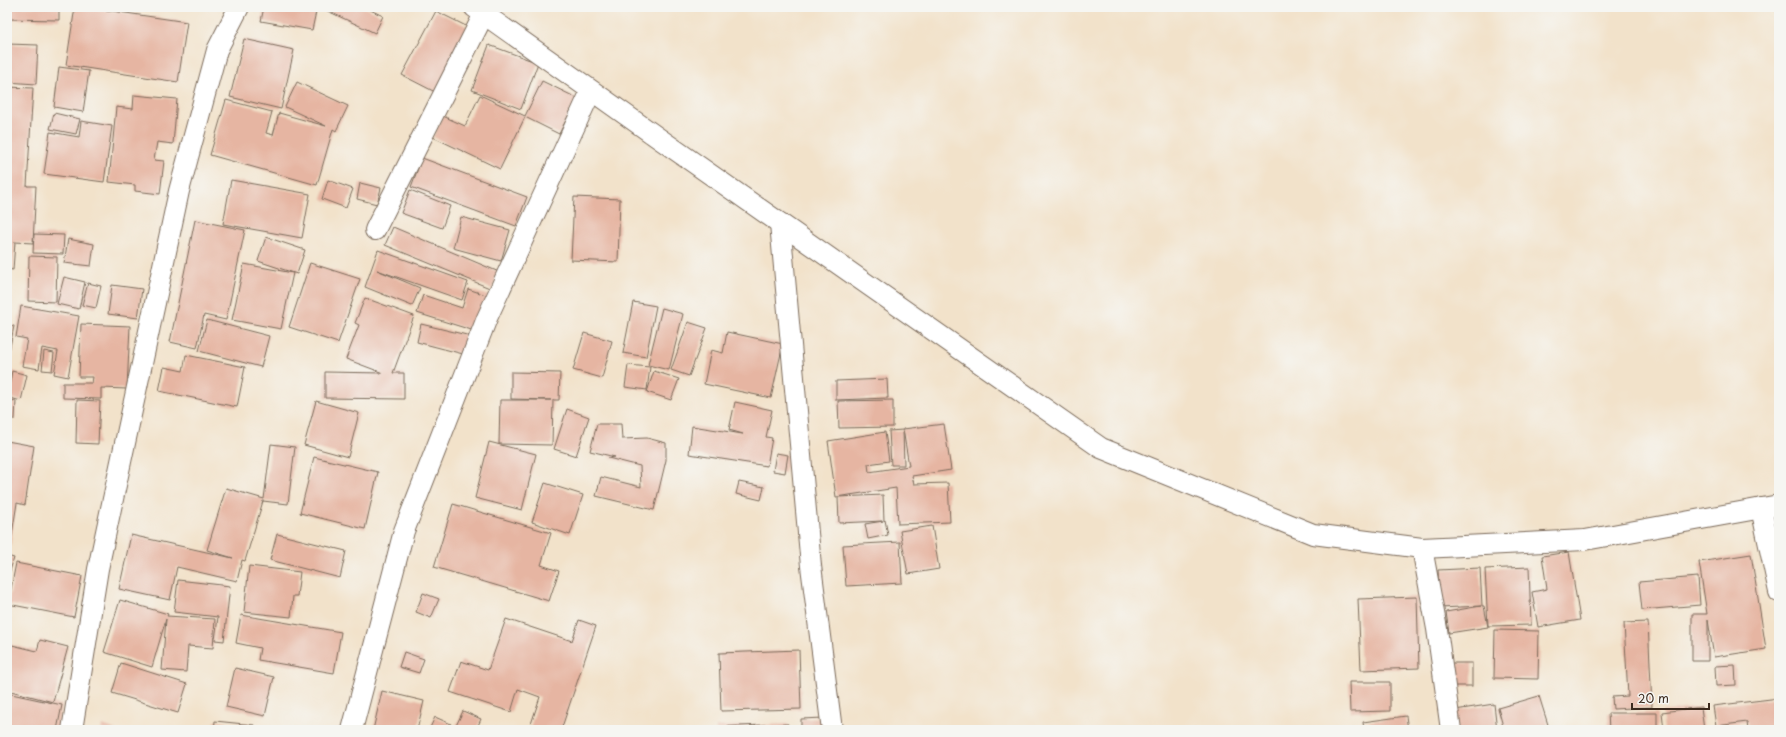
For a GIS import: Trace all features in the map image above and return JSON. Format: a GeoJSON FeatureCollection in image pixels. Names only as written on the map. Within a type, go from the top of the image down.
{"type":"FeatureCollection","features":[{"type":"Feature","properties":{"kind":"street"},"geometry":{"type":"LineString","coordinates":[[72,730],[98,569],[148,328],[179,190],[217,50],[239,7]]}},
{"type":"Feature","properties":{"kind":"street"},"geometry":{"type":"LineString","coordinates":[[375,230],[479,10],[591,91],[1101,448],[1313,534],[1422,548],[1585,540],[1770,506],[1779,592]]}},
{"type":"Feature","properties":{"kind":"street"},"geometry":{"type":"LineString","coordinates":[[352,730],[404,531],[487,318],[591,91]]}},
{"type":"Feature","properties":{"kind":"street"},"geometry":{"type":"LineString","coordinates":[[780,223],[811,566],[832,730]]}},
{"type":"Feature","properties":{"kind":"street"},"geometry":{"type":"LineString","coordinates":[[1422,548],[1437,629],[1451,730]]}},
{"type":"Feature","properties":{"kind":"building"},"geometry":{"type":"Polygon","coordinates":[[[7,7],[59,7],[59,20],[7,19],[7,7]]]}},
{"type":"Feature","properties":{"kind":"building"},"geometry":{"type":"Polygon","coordinates":[[[75,7],[85,7],[187,22],[178,82],[66,65],[75,7]]]}},
{"type":"Feature","properties":{"kind":"building"},"geometry":{"type":"Polygon","coordinates":[[[264,7],[317,7],[312,30],[261,21],[264,7]]]}},
{"type":"Feature","properties":{"kind":"building"},"geometry":{"type":"Polygon","coordinates":[[[319,7],[364,7],[383,16],[375,33],[319,7]]]}},
{"type":"Feature","properties":{"kind":"building"},"geometry":{"type":"Polygon","coordinates":[[[436,11],[470,28],[437,93],[402,75],[436,11]]]}},
{"type":"Feature","properties":{"kind":"building"},"geometry":{"type":"Polygon","coordinates":[[[244,39],[294,50],[281,109],[230,97],[244,39]]]}},
{"type":"Feature","properties":{"kind":"building"},"geometry":{"type":"Polygon","coordinates":[[[7,44],[38,45],[36,84],[7,82],[7,44]]]}},
{"type":"Feature","properties":{"kind":"building"},"geometry":{"type":"Polygon","coordinates":[[[489,45],[538,63],[521,109],[472,90],[489,45]]]}},
{"type":"Feature","properties":{"kind":"building"},"geometry":{"type":"Polygon","coordinates":[[[59,67],[89,71],[83,112],[54,107],[59,67]]]}},
{"type":"Feature","properties":{"kind":"building"},"geometry":{"type":"Polygon","coordinates":[[[542,81],[577,98],[559,134],[525,117],[500,169],[433,137],[443,116],[465,126],[480,95],[525,116],[542,81]]]}},
{"type":"Feature","properties":{"kind":"building"},"geometry":{"type":"Polygon","coordinates":[[[297,82],[348,106],[336,131],[333,129],[317,185],[210,155],[226,100],[272,112],[266,133],[273,135],[279,113],[326,126],[285,107],[297,82]]]}},
{"type":"Feature","properties":{"kind":"building"},"geometry":{"type":"Polygon","coordinates":[[[7,87],[33,88],[27,186],[36,186],[33,243],[15,242],[13,270],[7,269],[7,87]]]}},
{"type":"Feature","properties":{"kind":"building"},"geometry":{"type":"Polygon","coordinates":[[[134,95],[177,99],[173,144],[157,142],[154,160],[164,161],[160,194],[135,191],[135,185],[109,182],[116,107],[133,109],[134,95]]]}},
{"type":"Feature","properties":{"kind":"building"},"geometry":{"type":"Polygon","coordinates":[[[54,113],[80,119],[76,134],[50,129],[54,113]]]}},
{"type":"Feature","properties":{"kind":"building"},"geometry":{"type":"Polygon","coordinates":[[[81,121],[112,126],[104,182],[44,174],[50,132],[79,137],[81,121]]]}},
{"type":"Feature","properties":{"kind":"building"},"geometry":{"type":"Polygon","coordinates":[[[422,158],[527,197],[516,226],[411,187],[422,158]]]}},
{"type":"Feature","properties":{"kind":"building"},"geometry":{"type":"Polygon","coordinates":[[[231,180],[310,194],[302,238],[223,224],[231,180]]]}},
{"type":"Feature","properties":{"kind":"building"},"geometry":{"type":"Polygon","coordinates":[[[328,180],[353,189],[346,208],[322,199],[328,180]]]}},
{"type":"Feature","properties":{"kind":"building"},"geometry":{"type":"Polygon","coordinates":[[[360,183],[381,188],[377,204],[357,199],[360,183]]]}},
{"type":"Feature","properties":{"kind":"building"},"geometry":{"type":"Polygon","coordinates":[[[410,190],[450,206],[442,228],[401,213],[410,190]]]}},
{"type":"Feature","properties":{"kind":"building"},"geometry":{"type":"Polygon","coordinates":[[[574,197],[620,199],[618,262],[571,260],[574,197]]]}},
{"type":"Feature","properties":{"kind":"building"},"geometry":{"type":"Polygon","coordinates":[[[461,217],[510,230],[501,261],[453,248],[461,217]]]}},
{"type":"Feature","properties":{"kind":"building"},"geometry":{"type":"Polygon","coordinates":[[[195,220],[245,230],[226,320],[204,315],[197,348],[170,342],[195,220]]]}},
{"type":"Feature","properties":{"kind":"building"},"geometry":{"type":"Polygon","coordinates":[[[393,227],[499,272],[492,289],[385,245],[393,227]]]}},
{"type":"Feature","properties":{"kind":"building"},"geometry":{"type":"Polygon","coordinates":[[[34,234],[64,235],[63,254],[33,253],[34,234]]]}},
{"type":"Feature","properties":{"kind":"building"},"geometry":{"type":"Polygon","coordinates":[[[266,237],[305,250],[297,274],[258,261],[266,237]]]}},
{"type":"Feature","properties":{"kind":"building"},"geometry":{"type":"Polygon","coordinates":[[[68,239],[94,244],[91,266],[64,263],[68,239]]]}},
{"type":"Feature","properties":{"kind":"building"},"geometry":{"type":"Polygon","coordinates":[[[378,250],[468,282],[462,300],[377,270],[420,288],[412,306],[365,287],[378,250]]]}},
{"type":"Feature","properties":{"kind":"building"},"geometry":{"type":"Polygon","coordinates":[[[29,256],[57,257],[56,302],[28,301],[29,256]]]}},
{"type":"Feature","properties":{"kind":"building"},"geometry":{"type":"Polygon","coordinates":[[[310,263],[360,279],[338,343],[289,327],[310,263]]]}},
{"type":"Feature","properties":{"kind":"building"},"geometry":{"type":"Polygon","coordinates":[[[244,264],[293,273],[281,329],[232,320],[244,264]]]}},
{"type":"Feature","properties":{"kind":"building"},"geometry":{"type":"Polygon","coordinates":[[[64,277],[85,282],[79,309],[57,304],[64,277]]]}},
{"type":"Feature","properties":{"kind":"building"},"geometry":{"type":"Polygon","coordinates":[[[88,283],[101,286],[96,308],[82,305],[88,283]]]}},
{"type":"Feature","properties":{"kind":"building"},"geometry":{"type":"Polygon","coordinates":[[[112,285],[142,289],[138,318],[108,314],[112,285]]]}},
{"type":"Feature","properties":{"kind":"building"},"geometry":{"type":"Polygon","coordinates":[[[468,289],[489,296],[478,332],[417,313],[423,295],[462,308],[468,289]]]}},
{"type":"Feature","properties":{"kind":"building"},"geometry":{"type":"Polygon","coordinates":[[[365,298],[414,316],[393,373],[404,373],[404,399],[325,398],[325,372],[383,373],[346,359],[359,325],[355,323],[365,298]]]}},
{"type":"Feature","properties":{"kind":"building"},"geometry":{"type":"Polygon","coordinates":[[[633,302],[656,306],[646,357],[623,353],[633,302]]]}},
{"type":"Feature","properties":{"kind":"building"},"geometry":{"type":"Polygon","coordinates":[[[21,306],[79,316],[68,377],[54,374],[58,351],[42,348],[39,369],[22,366],[27,339],[16,337],[21,306]]]}},
{"type":"Feature","properties":{"kind":"building"},"geometry":{"type":"Polygon","coordinates":[[[662,308],[683,314],[669,370],[648,365],[662,308]]]}},
{"type":"Feature","properties":{"kind":"building"},"geometry":{"type":"Polygon","coordinates":[[[207,320],[269,336],[261,367],[199,351],[207,320]]]}},
{"type":"Feature","properties":{"kind":"building"},"geometry":{"type":"Polygon","coordinates":[[[688,322],[707,328],[689,376],[671,370],[688,322]]]}},
{"type":"Feature","properties":{"kind":"building"},"geometry":{"type":"Polygon","coordinates":[[[81,324],[130,326],[127,389],[101,388],[101,399],[63,398],[63,383],[92,383],[93,377],[79,377],[81,324]]]}},
{"type":"Feature","properties":{"kind":"building"},"geometry":{"type":"Polygon","coordinates":[[[421,324],[471,336],[467,355],[417,342],[421,324]]]}},
{"type":"Feature","properties":{"kind":"building"},"geometry":{"type":"Polygon","coordinates":[[[7,325],[14,326],[8,357],[7,357],[7,325]]]}},
{"type":"Feature","properties":{"kind":"building"},"geometry":{"type":"Polygon","coordinates":[[[727,332],[783,344],[771,398],[704,384],[711,350],[723,353],[727,332]]]}},
{"type":"Feature","properties":{"kind":"building"},"geometry":{"type":"Polygon","coordinates":[[[584,333],[612,341],[602,378],[573,370],[584,333]]]}},
{"type":"Feature","properties":{"kind":"building"},"geometry":{"type":"Polygon","coordinates":[[[44,351],[54,353],[52,371],[42,370],[44,351]]]}},
{"type":"Feature","properties":{"kind":"building"},"geometry":{"type":"Polygon","coordinates":[[[186,355],[245,367],[237,407],[159,391],[164,367],[183,371],[186,355]]]}},
{"type":"Feature","properties":{"kind":"building"},"geometry":{"type":"Polygon","coordinates":[[[628,365],[650,367],[647,390],[625,387],[628,365]]]}},
{"type":"Feature","properties":{"kind":"building"},"geometry":{"type":"Polygon","coordinates":[[[12,371],[27,375],[21,401],[7,397],[12,371]]]}},
{"type":"Feature","properties":{"kind":"building"},"geometry":{"type":"Polygon","coordinates":[[[654,371],[679,379],[671,400],[647,392],[654,371]]]}},
{"type":"Feature","properties":{"kind":"building"},"geometry":{"type":"Polygon","coordinates":[[[511,372],[560,373],[559,400],[553,400],[552,445],[499,444],[500,400],[551,400],[511,399],[511,372]]]}},
{"type":"Feature","properties":{"kind":"building"},"geometry":{"type":"Polygon","coordinates":[[[887,379],[888,398],[836,400],[836,381],[887,379]]]}},
{"type":"Feature","properties":{"kind":"building"},"geometry":{"type":"Polygon","coordinates":[[[7,400],[16,401],[15,419],[7,419],[7,400]]]}},
{"type":"Feature","properties":{"kind":"building"},"geometry":{"type":"Polygon","coordinates":[[[77,400],[100,401],[98,444],[76,443],[77,400]]]}},
{"type":"Feature","properties":{"kind":"building"},"geometry":{"type":"Polygon","coordinates":[[[893,400],[893,427],[839,428],[838,401],[893,400]]]}},
{"type":"Feature","properties":{"kind":"building"},"geometry":{"type":"Polygon","coordinates":[[[316,401],[359,413],[348,457],[304,445],[316,401]]]}},
{"type":"Feature","properties":{"kind":"building"},"geometry":{"type":"Polygon","coordinates":[[[735,402],[772,410],[766,437],[772,438],[767,466],[689,454],[692,426],[743,434],[729,430],[735,402]]]}},
{"type":"Feature","properties":{"kind":"building"},"geometry":{"type":"Polygon","coordinates":[[[567,409],[589,417],[576,456],[554,449],[567,409]]]}},
{"type":"Feature","properties":{"kind":"building"},"geometry":{"type":"Polygon","coordinates":[[[597,424],[621,424],[622,439],[647,438],[666,443],[666,460],[654,510],[596,496],[601,477],[641,487],[640,466],[608,458],[615,457],[590,451],[597,424]]]}},
{"type":"Feature","properties":{"kind":"building"},"geometry":{"type":"Polygon","coordinates":[[[944,424],[951,470],[912,476],[914,484],[948,483],[950,522],[898,524],[896,488],[836,497],[828,441],[885,432],[889,461],[868,464],[869,472],[909,466],[903,429],[944,424]]]}},
{"type":"Feature","properties":{"kind":"building"},"geometry":{"type":"Polygon","coordinates":[[[903,430],[904,465],[891,465],[889,431],[903,430]]]}},
{"type":"Feature","properties":{"kind":"building"},"geometry":{"type":"Polygon","coordinates":[[[7,441],[34,446],[25,505],[17,503],[10,547],[7,547],[7,441]]]}},
{"type":"Feature","properties":{"kind":"building"},"geometry":{"type":"Polygon","coordinates":[[[489,442],[536,454],[522,510],[475,498],[489,442]]]}},
{"type":"Feature","properties":{"kind":"building"},"geometry":{"type":"Polygon","coordinates":[[[271,444],[295,447],[288,504],[263,501],[245,561],[242,560],[237,581],[177,567],[170,600],[119,589],[131,535],[233,558],[207,550],[226,488],[264,499],[271,444]]]}},
{"type":"Feature","properties":{"kind":"building"},"geometry":{"type":"Polygon","coordinates":[[[776,453],[788,455],[785,473],[773,471],[776,453]]]}},
{"type":"Feature","properties":{"kind":"building"},"geometry":{"type":"Polygon","coordinates":[[[314,457],[378,472],[365,529],[300,513],[314,457]]]}},
{"type":"Feature","properties":{"kind":"building"},"geometry":{"type":"Polygon","coordinates":[[[739,482],[764,487],[761,500],[736,494],[739,482]]]}},
{"type":"Feature","properties":{"kind":"building"},"geometry":{"type":"Polygon","coordinates":[[[545,483],[583,495],[570,535],[532,522],[545,483]]]}},
{"type":"Feature","properties":{"kind":"building"},"geometry":{"type":"Polygon","coordinates":[[[883,495],[884,521],[885,520],[888,535],[868,539],[865,524],[883,521],[839,523],[838,497],[883,495]]]}},
{"type":"Feature","properties":{"kind":"building"},"geometry":{"type":"Polygon","coordinates":[[[453,504],[551,533],[541,565],[559,571],[549,601],[434,567],[453,504]]]}},
{"type":"Feature","properties":{"kind":"building"},"geometry":{"type":"Polygon","coordinates":[[[932,526],[939,569],[908,574],[900,531],[932,526]]]}},
{"type":"Feature","properties":{"kind":"building"},"geometry":{"type":"Polygon","coordinates":[[[277,534],[346,551],[340,578],[270,560],[277,534]]]}},
{"type":"Feature","properties":{"kind":"building"},"geometry":{"type":"Polygon","coordinates":[[[900,542],[902,583],[846,586],[843,545],[900,542]]]}},
{"type":"Feature","properties":{"kind":"building"},"geometry":{"type":"Polygon","coordinates":[[[1569,552],[1580,620],[1538,627],[1532,592],[1547,589],[1542,556],[1569,552]]]}},
{"type":"Feature","properties":{"kind":"building"},"geometry":{"type":"Polygon","coordinates":[[[1751,554],[1766,649],[1714,657],[1708,620],[1708,661],[1692,661],[1692,614],[1707,614],[1699,562],[1751,554]]]}},
{"type":"Feature","properties":{"kind":"building"},"geometry":{"type":"Polygon","coordinates":[[[7,556],[14,558],[7,580],[7,556]]]}},
{"type":"Feature","properties":{"kind":"building"},"geometry":{"type":"Polygon","coordinates":[[[16,563],[82,576],[74,617],[8,604],[16,563]]]}},
{"type":"Feature","properties":{"kind":"building"},"geometry":{"type":"Polygon","coordinates":[[[249,566],[300,572],[297,596],[293,596],[291,617],[244,612],[249,566]]]}},
{"type":"Feature","properties":{"kind":"building"},"geometry":{"type":"Polygon","coordinates":[[[1529,567],[1531,625],[1488,626],[1485,569],[1529,567]]]}},
{"type":"Feature","properties":{"kind":"building"},"geometry":{"type":"Polygon","coordinates":[[[1480,568],[1482,606],[1484,606],[1488,627],[1449,633],[1446,612],[1481,606],[1440,608],[1438,570],[1480,568]]]}},
{"type":"Feature","properties":{"kind":"building"},"geometry":{"type":"Polygon","coordinates":[[[1698,577],[1700,605],[1642,610],[1639,582],[1698,577]]]}},
{"type":"Feature","properties":{"kind":"building"},"geometry":{"type":"Polygon","coordinates":[[[178,580],[230,586],[224,641],[215,640],[218,617],[174,612],[178,580]]]}},
{"type":"Feature","properties":{"kind":"building"},"geometry":{"type":"Polygon","coordinates":[[[423,593],[439,599],[431,618],[416,612],[423,593]]]}},
{"type":"Feature","properties":{"kind":"building"},"geometry":{"type":"Polygon","coordinates":[[[1417,597],[1419,668],[1361,670],[1358,599],[1417,597]]]}},
{"type":"Feature","properties":{"kind":"building"},"geometry":{"type":"Polygon","coordinates":[[[120,600],[168,614],[167,616],[215,619],[213,648],[188,646],[186,672],[162,670],[166,619],[152,667],[104,652],[120,600]]]}},
{"type":"Feature","properties":{"kind":"building"},"geometry":{"type":"Polygon","coordinates":[[[241,615],[341,632],[334,673],[258,660],[260,648],[236,643],[241,615]]]}},
{"type":"Feature","properties":{"kind":"building"},"geometry":{"type":"Polygon","coordinates":[[[506,619],[572,641],[579,620],[596,626],[561,730],[529,730],[540,697],[518,689],[511,712],[450,692],[461,661],[488,670],[506,619]]]}},
{"type":"Feature","properties":{"kind":"building"},"geometry":{"type":"Polygon","coordinates":[[[1648,622],[1652,707],[1613,709],[1612,697],[1628,696],[1624,623],[1648,622]]]}},
{"type":"Feature","properties":{"kind":"building"},"geometry":{"type":"Polygon","coordinates":[[[1495,630],[1539,631],[1538,679],[1494,678],[1495,630]]]}},
{"type":"Feature","properties":{"kind":"building"},"geometry":{"type":"Polygon","coordinates":[[[40,640],[68,647],[53,702],[7,690],[8,644],[37,651],[40,640]]]}},
{"type":"Feature","properties":{"kind":"building"},"geometry":{"type":"Polygon","coordinates":[[[799,650],[801,709],[721,711],[719,653],[799,650]]]}},
{"type":"Feature","properties":{"kind":"building"},"geometry":{"type":"Polygon","coordinates":[[[404,652],[424,659],[419,673],[399,667],[404,652]]]}},
{"type":"Feature","properties":{"kind":"building"},"geometry":{"type":"Polygon","coordinates":[[[121,663],[187,684],[178,713],[112,693],[121,663]]]}},
{"type":"Feature","properties":{"kind":"building"},"geometry":{"type":"Polygon","coordinates":[[[1451,663],[1472,663],[1472,686],[1451,686],[1451,663]]]}},
{"type":"Feature","properties":{"kind":"building"},"geometry":{"type":"Polygon","coordinates":[[[1735,665],[1736,685],[1716,686],[1715,666],[1735,665]]]}},
{"type":"Feature","properties":{"kind":"building"},"geometry":{"type":"Polygon","coordinates":[[[235,668],[274,677],[265,716],[226,707],[235,668]]]}},
{"type":"Feature","properties":{"kind":"building"},"geometry":{"type":"Polygon","coordinates":[[[1349,682],[1390,682],[1390,711],[1350,712],[1349,682]]]}},
{"type":"Feature","properties":{"kind":"building"},"geometry":{"type":"Polygon","coordinates":[[[382,691],[424,701],[417,730],[373,730],[382,691]]]}},
{"type":"Feature","properties":{"kind":"building"},"geometry":{"type":"Polygon","coordinates":[[[7,693],[62,705],[57,730],[7,730],[7,693]]]}},
{"type":"Feature","properties":{"kind":"building"},"geometry":{"type":"Polygon","coordinates":[[[1539,696],[1549,728],[1541,730],[1504,730],[1498,708],[1539,696]]]}},
{"type":"Feature","properties":{"kind":"building"},"geometry":{"type":"Polygon","coordinates":[[[1779,698],[1779,730],[1748,730],[1747,722],[1716,726],[1713,706],[1779,698]]]}},
{"type":"Feature","properties":{"kind":"building"},"geometry":{"type":"Polygon","coordinates":[[[1494,704],[1497,730],[1457,730],[1455,710],[1494,704]]]}},
{"type":"Feature","properties":{"kind":"building"},"geometry":{"type":"Polygon","coordinates":[[[1701,707],[1704,730],[1664,730],[1662,712],[1701,707]]]}},
{"type":"Feature","properties":{"kind":"building"},"geometry":{"type":"Polygon","coordinates":[[[463,711],[481,719],[476,730],[454,730],[463,711]]]}},
{"type":"Feature","properties":{"kind":"building"},"geometry":{"type":"Polygon","coordinates":[[[1608,713],[1657,713],[1657,730],[1609,730],[1608,713]]]}},
{"type":"Feature","properties":{"kind":"building"},"geometry":{"type":"Polygon","coordinates":[[[1406,716],[1408,730],[1364,730],[1363,722],[1406,716]]]}},
{"type":"Feature","properties":{"kind":"building"},"geometry":{"type":"Polygon","coordinates":[[[435,717],[451,724],[449,730],[429,730],[435,717]]]}},
{"type":"Feature","properties":{"kind":"building"},"geometry":{"type":"Polygon","coordinates":[[[824,718],[824,730],[801,730],[801,719],[824,718]]]}},
{"type":"Feature","properties":{"kind":"building"},"geometry":{"type":"Polygon","coordinates":[[[215,721],[254,725],[253,730],[214,730],[215,721]]]}},
{"type":"Feature","properties":{"kind":"building"},"geometry":{"type":"Polygon","coordinates":[[[788,724],[789,730],[716,730],[716,727],[788,724]]]}},
{"type":"Feature","properties":{"kind":"building"},"geometry":{"type":"Polygon","coordinates":[[[103,725],[116,730],[101,730],[103,725]]]}}]}
